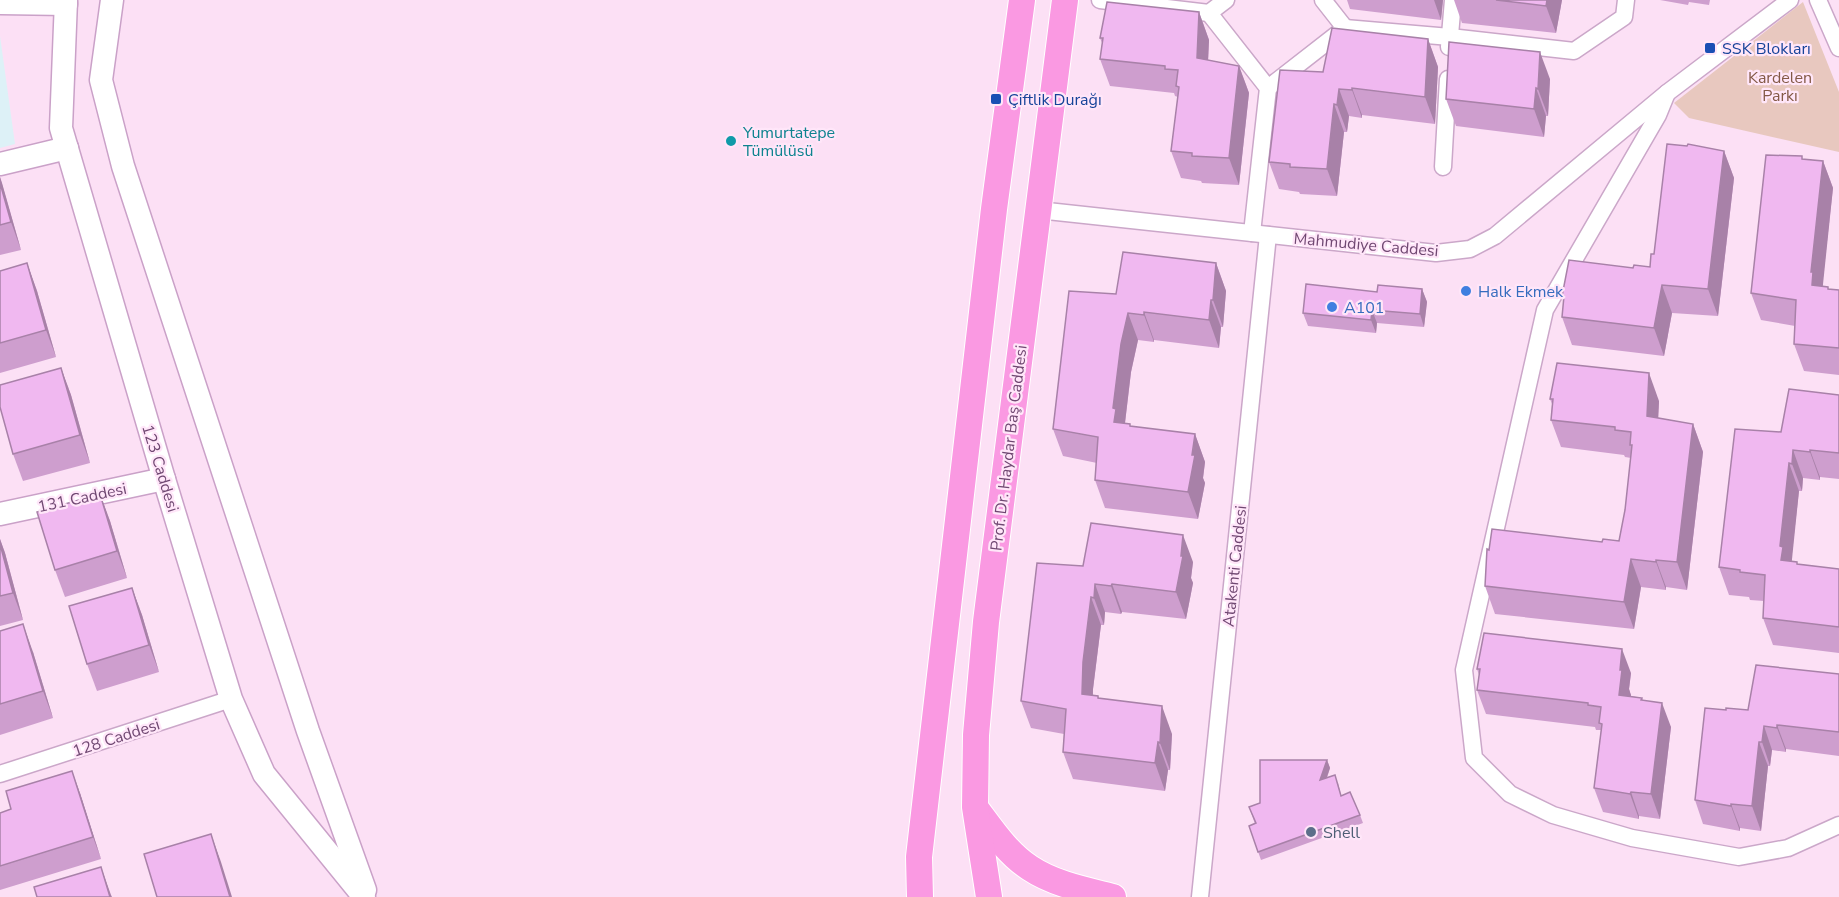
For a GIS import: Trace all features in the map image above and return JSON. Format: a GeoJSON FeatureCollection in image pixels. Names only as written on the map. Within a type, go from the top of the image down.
{"type":"FeatureCollection","features":[{"type":"Feature","properties":{"kind":"main road","name":"123 Caddesi"},"geometry":{"type":"LineString","coordinates":[[112,0],[101,80],[123,166],[308,730],[366,897]]}},
{"type":"Feature","properties":{"kind":"main road"},"geometry":{"type":"LineString","coordinates":[[920,897],[919,857],[994,209],[1022,0]]}},
{"type":"Feature","properties":{"kind":"main road","name":"Prof. Dr. Haydar Baş Caddesi"},"geometry":{"type":"LineString","coordinates":[[989,897],[975,807],[976,735],[986,622],[1065,0]]}},
{"type":"Feature","properties":{"kind":"main road","name":"123 Caddesi"},"geometry":{"type":"LineString","coordinates":[[66,2],[61,128],[231,699],[264,774],[366,897]]}},
{"type":"Feature","properties":{"kind":"main road"},"geometry":{"type":"LineString","coordinates":[[0,3],[66,2]]}},
{"type":"Feature","properties":{"kind":"main road"},"geometry":{"type":"LineString","coordinates":[[0,164],[67,148]]}},
{"type":"Feature","properties":{"kind":"main road","name":"131 Caddesi"},"geometry":{"type":"LineString","coordinates":[[0,514],[164,479]]}},
{"type":"Feature","properties":{"kind":"main road"},"geometry":{"type":"LineString","coordinates":[[975,807],[1006,848],[1029,868],[1061,884],[1113,897]]}},
{"type":"Feature","properties":{"kind":"street"},"geometry":{"type":"LineString","coordinates":[[1100,0],[1209,13],[1226,0]]}},
{"type":"Feature","properties":{"kind":"street"},"geometry":{"type":"LineString","coordinates":[[1323,0],[1345,28]]}},
{"type":"Feature","properties":{"kind":"street"},"geometry":{"type":"LineString","coordinates":[[1443,168],[1453,0]]}},
{"type":"Feature","properties":{"kind":"street"},"geometry":{"type":"LineString","coordinates":[[1209,13],[1268,88],[1345,28],[1574,51],[1624,17],[1626,0]]}},
{"type":"Feature","properties":{"kind":"street","name":"Mahmudiye Caddesi"},"geometry":{"type":"LineString","coordinates":[[1038,210],[1436,253],[1470,249],[1495,236],[1667,93],[1790,0]]}},
{"type":"Feature","properties":{"kind":"street"},"geometry":{"type":"LineString","coordinates":[[1818,0],[1839,48]]}},
{"type":"Feature","properties":{"kind":"street","name":"Atakenti Caddesi"},"geometry":{"type":"LineString","coordinates":[[1200,897],[1260,234],[1268,88]]}},
{"type":"Feature","properties":{"kind":"street"},"geometry":{"type":"LineString","coordinates":[[1667,93],[1659,115],[1545,310],[1464,670],[1473,758],[1510,794],[1553,815],[1632,838],[1739,856],[1788,848],[1839,825]]}},
{"type":"Feature","properties":{"kind":"street","name":"128 Caddesi"},"geometry":{"type":"LineString","coordinates":[[0,774],[231,699]]}},
{"type":"Feature","properties":{"kind":"shaded area"},"geometry":{"type":"Polygon","coordinates":[[[0,36],[15,144],[0,148],[0,36]]]}},
{"type":"Feature","properties":{"kind":"green space","name":"Kardelen Parkı"},"geometry":{"type":"Polygon","coordinates":[[[1803,2],[1839,92],[1839,152],[1689,118],[1674,103],[1803,2]]]}},
{"type":"Feature","properties":{"kind":"building"},"geometry":{"type":"Polygon","coordinates":[[[1496,0],[1547,0],[1546,6],[1496,0]]]}},
{"type":"Feature","properties":{"kind":"building"},"geometry":{"type":"Polygon","coordinates":[[[1107,2],[1199,12],[1197,58],[1239,66],[1229,158],[1192,156],[1192,153],[1171,151],[1179,87],[1176,86],[1178,70],[1165,69],[1165,66],[1100,59],[1103,38],[1100,38],[1107,2]]]}},
{"type":"Feature","properties":{"kind":"building"},"geometry":{"type":"Polygon","coordinates":[[[1332,28],[1428,39],[1425,97],[1352,88],[1352,90],[1339,89],[1337,105],[1334,104],[1327,169],[1290,167],[1290,164],[1269,162],[1280,70],[1323,72],[1332,28]]]}},
{"type":"Feature","properties":{"kind":"building"},"geometry":{"type":"Polygon","coordinates":[[[1449,42],[1540,52],[1538,89],[1536,88],[1534,109],[1446,99],[1449,42]]]}},
{"type":"Feature","properties":{"kind":"building"},"geometry":{"type":"Polygon","coordinates":[[[1667,144],[1687,146],[1688,144],[1724,151],[1708,289],[1662,285],[1654,328],[1562,317],[1564,296],[1562,296],[1569,260],[1633,268],[1634,265],[1650,267],[1651,254],[1654,254],[1667,144]]]}},
{"type":"Feature","properties":{"kind":"building"},"geometry":{"type":"Polygon","coordinates":[[[1766,155],[1802,156],[1802,159],[1823,161],[1811,272],[1813,272],[1812,285],[1839,290],[1839,348],[1794,344],[1796,300],[1751,293],[1766,155]]]}},
{"type":"Feature","properties":{"kind":"building"},"geometry":{"type":"Polygon","coordinates":[[[0,183],[11,222],[0,225],[0,183]]]}},
{"type":"Feature","properties":{"kind":"building"},"geometry":{"type":"Polygon","coordinates":[[[1123,252],[1216,263],[1209,320],[1144,312],[1144,315],[1128,313],[1121,344],[1113,408],[1116,409],[1114,422],[1195,434],[1192,455],[1195,455],[1188,492],[1095,480],[1098,437],[1053,429],[1069,291],[1116,294],[1123,252]]]}},
{"type":"Feature","properties":{"kind":"building"},"geometry":{"type":"Polygon","coordinates":[[[27,263],[46,330],[0,343],[0,271],[27,263]]]}},
{"type":"Feature","properties":{"kind":"building"},"geometry":{"type":"Polygon","coordinates":[[[1306,284],[1377,292],[1378,285],[1422,289],[1420,314],[1372,310],[1371,320],[1303,313],[1306,284]]]}},
{"type":"Feature","properties":{"kind":"building"},"geometry":{"type":"Polygon","coordinates":[[[1557,363],[1649,373],[1647,416],[1693,424],[1677,562],[1631,559],[1624,602],[1485,586],[1487,549],[1489,550],[1492,529],[1602,542],[1603,539],[1619,541],[1625,510],[1632,445],[1630,445],[1631,432],[1615,430],[1615,427],[1551,420],[1553,399],[1550,399],[1557,363]]]}},
{"type":"Feature","properties":{"kind":"building"},"geometry":{"type":"Polygon","coordinates":[[[61,368],[80,435],[13,454],[0,407],[0,385],[61,368]]]}},
{"type":"Feature","properties":{"kind":"building"},"geometry":{"type":"Polygon","coordinates":[[[1789,389],[1839,395],[1839,453],[1793,450],[1792,464],[1789,463],[1780,546],[1783,547],[1781,560],[1839,569],[1839,627],[1763,618],[1765,575],[1719,567],[1735,429],[1781,432],[1789,389]]]}},
{"type":"Feature","properties":{"kind":"building"},"geometry":{"type":"Polygon","coordinates":[[[100,494],[117,551],[55,570],[37,512],[100,494]]]}},
{"type":"Feature","properties":{"kind":"building"},"geometry":{"type":"Polygon","coordinates":[[[1091,523],[1183,535],[1181,556],[1183,556],[1176,592],[1095,584],[1094,598],[1091,597],[1083,662],[1082,694],[1162,706],[1160,743],[1158,742],[1155,763],[1063,752],[1066,709],[1021,701],[1037,563],[1083,566],[1091,523]]]}},
{"type":"Feature","properties":{"kind":"building"},"geometry":{"type":"Polygon","coordinates":[[[0,544],[13,593],[0,596],[0,544]]]}},
{"type":"Feature","properties":{"kind":"building"},"geometry":{"type":"Polygon","coordinates":[[[132,588],[149,645],[87,664],[69,606],[132,588]]]}},
{"type":"Feature","properties":{"kind":"building"},"geometry":{"type":"Polygon","coordinates":[[[23,624],[43,691],[0,704],[0,631],[23,624]]]}},
{"type":"Feature","properties":{"kind":"building"},"geometry":{"type":"Polygon","coordinates":[[[1484,633],[1622,649],[1619,695],[1662,703],[1651,794],[1631,792],[1630,794],[1594,788],[1602,724],[1599,723],[1601,707],[1588,705],[1588,703],[1477,690],[1480,669],[1477,669],[1484,633]]]}},
{"type":"Feature","properties":{"kind":"building"},"geometry":{"type":"Polygon","coordinates":[[[1756,665],[1839,674],[1839,732],[1777,725],[1777,728],[1764,726],[1762,742],[1759,742],[1752,806],[1731,804],[1731,806],[1695,800],[1705,708],[1748,710],[1756,665]]]}},
{"type":"Feature","properties":{"kind":"building"},"geometry":{"type":"Polygon","coordinates":[[[1260,760],[1327,760],[1320,780],[1335,775],[1341,796],[1350,792],[1360,815],[1258,852],[1249,826],[1256,823],[1249,807],[1260,803],[1260,760]]]}},
{"type":"Feature","properties":{"kind":"building"},"geometry":{"type":"Polygon","coordinates":[[[72,771],[93,837],[0,866],[0,813],[11,809],[6,791],[72,771]]]}},
{"type":"Feature","properties":{"kind":"building"},"geometry":{"type":"Polygon","coordinates":[[[211,834],[230,897],[157,897],[144,854],[211,834]]]}},
{"type":"Feature","properties":{"kind":"building"},"geometry":{"type":"Polygon","coordinates":[[[101,867],[110,897],[37,897],[34,887],[101,867]]]}},
{"type":"Feature","properties":{"kind":"place","name":"SSK Blokları"},"geometry":{"type":"Point","coordinates":[1710,48]}},
{"type":"Feature","properties":{"kind":"place","name":"Çiftlik Durağı"},"geometry":{"type":"Point","coordinates":[996,99]}},
{"type":"Feature","properties":{"kind":"place","name":"Yumurtatepe Tümülüsü"},"geometry":{"type":"Point","coordinates":[731,141]}},
{"type":"Feature","properties":{"kind":"place","name":"Halk Ekmek"},"geometry":{"type":"Point","coordinates":[1466,291]}},
{"type":"Feature","properties":{"kind":"place","name":"A101"},"geometry":{"type":"Point","coordinates":[1332,307]}},
{"type":"Feature","properties":{"kind":"place","name":"Shell"},"geometry":{"type":"Point","coordinates":[1311,832]}}]}
